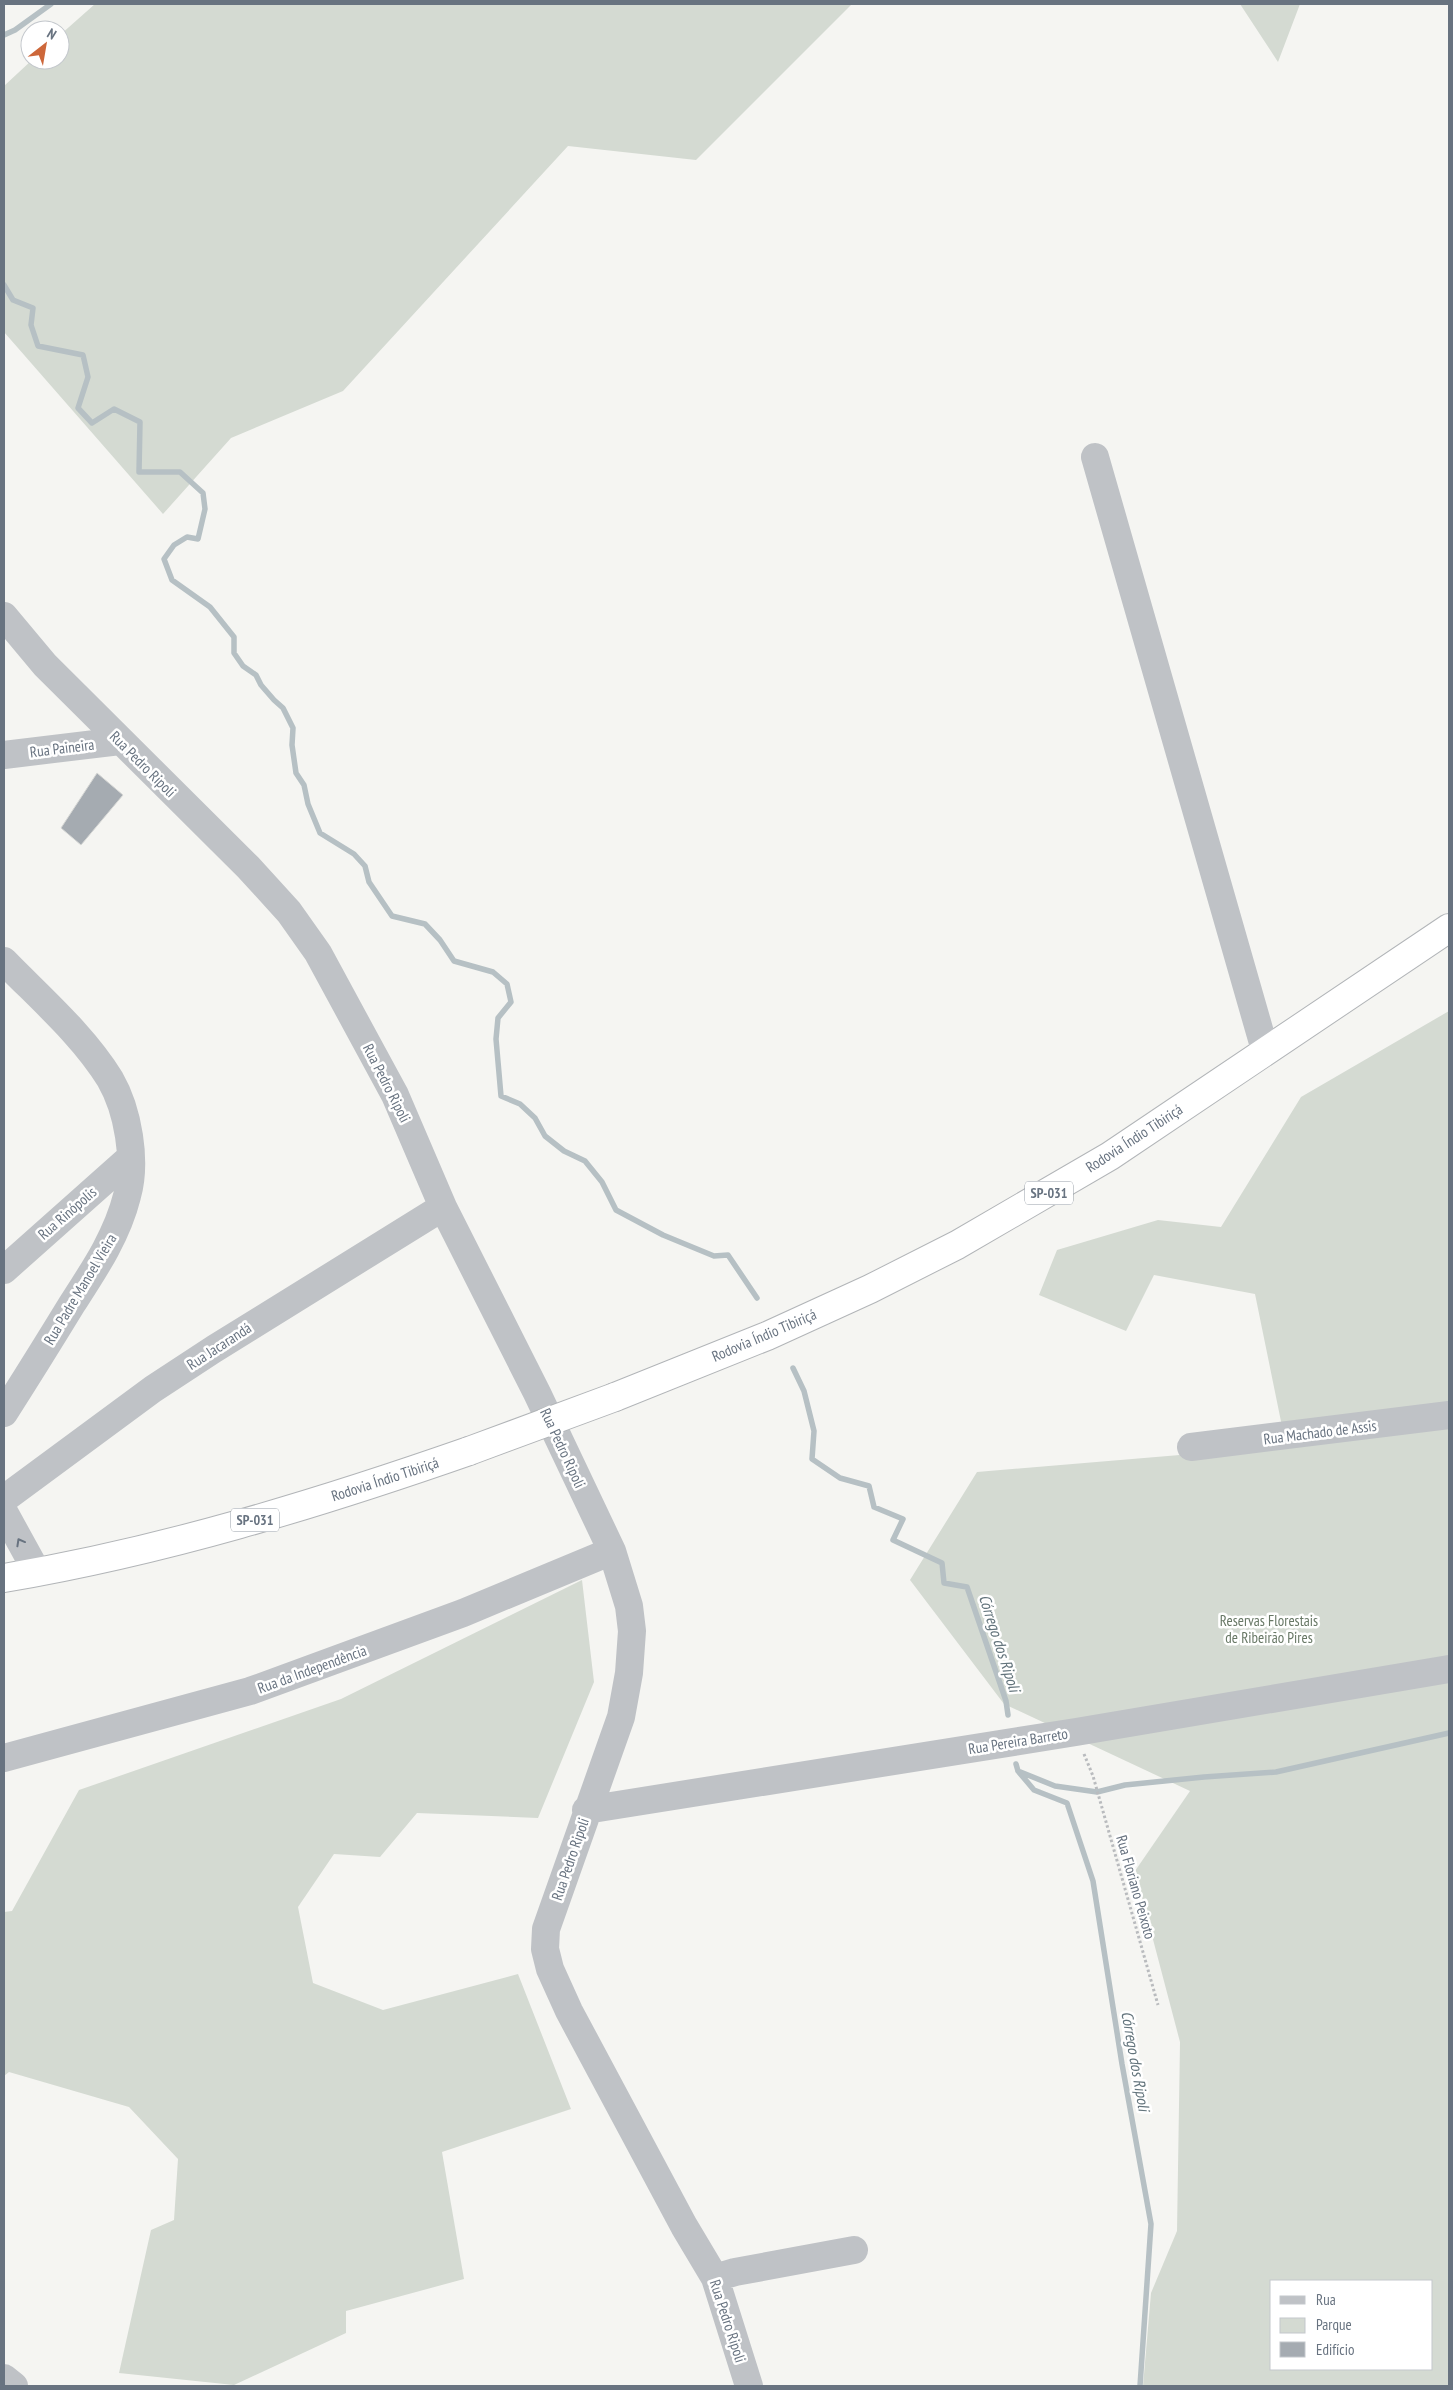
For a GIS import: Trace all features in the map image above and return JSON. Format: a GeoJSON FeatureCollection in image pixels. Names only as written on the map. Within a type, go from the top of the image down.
{"type":"FeatureCollection","features":[{"type":"Feature","properties":{"kind":"highway","name":"Rodovia Índio Tibiriçá"},"geometry":{"type":"LineString","coordinates":[[4,1578],[173,1542],[359,1490],[615,1396],[767,1336],[870,1289],[957,1246],[1110,1156],[1449,928]]}},
{"type":"Feature","properties":{"kind":"street"},"geometry":{"type":"LineString","coordinates":[[1095,456],[1265,1050]]}},
{"type":"Feature","properties":{"kind":"street","name":"Rua Pedro Ripoli"},"geometry":{"type":"LineString","coordinates":[[4,616],[45,665],[248,867],[289,912],[318,953],[395,1095],[443,1207],[537,1393],[612,1551],[628,1606],[632,1631],[629,1673],[621,1717],[586,1810],[546,1929],[545,1949],[550,1969],[569,2011],[684,2226],[715,2278],[749,2386]]}},
{"type":"Feature","properties":{"kind":"street","name":"Rua Paineira"},"geometry":{"type":"LineString","coordinates":[[4,755],[120,741]]}},
{"type":"Feature","properties":{"kind":"street","name":"Rua Padre Manoel Vieira"},"geometry":{"type":"LineString","coordinates":[[4,961],[88,1048],[110,1080],[124,1109],[131,1157],[128,1195],[117,1227],[99,1261],[4,1413]]}},
{"type":"Feature","properties":{"kind":"street","name":"Rua Rinópolis"},"geometry":{"type":"LineString","coordinates":[[4,1270],[131,1157]]}},
{"type":"Feature","properties":{"kind":"street","name":"Rua Jacarandá"},"geometry":{"type":"LineString","coordinates":[[4,1499],[145,1395],[206,1354],[443,1207]]}},
{"type":"Feature","properties":{"kind":"street","name":"Rua Machado de Assis"},"geometry":{"type":"LineString","coordinates":[[1192,1447],[1449,1415]]}},
{"type":"Feature","properties":{"kind":"street"},"geometry":{"type":"LineString","coordinates":[[4,1512],[37,1572]]}},
{"type":"Feature","properties":{"kind":"street","name":"Rua da Independência"},"geometry":{"type":"LineString","coordinates":[[4,1758],[250,1692],[463,1614],[612,1551]]}},
{"type":"Feature","properties":{"kind":"street","name":"Rua Pereira Barreto"},"geometry":{"type":"LineString","coordinates":[[586,1810],[1076,1732],[1449,1669]]}},
{"type":"Feature","properties":{"kind":"street"},"geometry":{"type":"LineString","coordinates":[[715,2278],[735,2272],[854,2250]]}},
{"type":"Feature","properties":{"kind":"street"},"geometry":{"type":"LineString","coordinates":[[4,2378],[14,2386]]}},
{"type":"Feature","properties":{"kind":"path","name":"Rua Floriano Peixoto"},"geometry":{"type":"LineString","coordinates":[[1093,1776],[1158,2005]]}},
{"type":"Feature","properties":{"kind":"green space"},"geometry":{"type":"Polygon","coordinates":[[[95,4],[852,4],[696,160],[568,146],[343,391],[231,438],[163,514],[4,332],[4,86],[21,70],[70,70],[70,26],[95,4]]]}},
{"type":"Feature","properties":{"kind":"green space"},"geometry":{"type":"Polygon","coordinates":[[[1240,4],[1300,4],[1278,62],[1240,4]]]}},
{"type":"Feature","properties":{"kind":"green space","name":"Reservas Florestais de Ribeirão Pires"},"geometry":{"type":"Polygon","coordinates":[[[1449,1011],[1449,2386],[1143,2386],[1151,2293],[1177,2231],[1180,2042],[1135,1871],[1190,1791],[1004,1704],[910,1580],[977,1472],[1286,1446],[1255,1294],[1154,1275],[1126,1331],[1039,1295],[1057,1250],[1158,1220],[1221,1227],[1301,1097],[1449,1011]]]}},
{"type":"Feature","properties":{"kind":"green space"},"geometry":{"type":"Polygon","coordinates":[[[582,1580],[594,1682],[538,1818],[417,1813],[380,1857],[334,1854],[298,1907],[313,1983],[383,2010],[518,1974],[571,2109],[442,2152],[464,2279],[346,2311],[346,2333],[234,2385],[119,2373],[151,2230],[174,2220],[178,2159],[129,2107],[9,2072],[4,2076],[4,1912],[12,1911],[79,1790],[341,1699],[582,1580]]]}},
{"type":"Feature","properties":{"kind":"building"},"geometry":{"type":"Polygon","coordinates":[[[97,773],[123,795],[81,845],[61,828],[97,773]]]}},
{"type":"Feature","properties":{"kind":"waterway"},"geometry":{"type":"LineString","coordinates":[[4,35],[15,30],[51,4]]}},
{"type":"Feature","properties":{"kind":"waterway","name":"Córrego dos Ripoli"},"geometry":{"type":"LineString","coordinates":[[4,285],[13,300],[33,308],[31,325],[38,346],[83,355],[88,377],[78,408],[92,423],[114,409],[140,422],[139,472],[180,472],[203,493],[205,509],[198,539],[187,537],[174,545],[164,559],[172,580],[210,607],[234,637],[234,653],[243,666],[256,675],[261,685],[283,708],[293,728],[292,745],[296,773],[304,785],[308,804],[320,833],[354,854],[365,866],[369,882],[392,916],[425,924],[440,940],[454,961],[493,972],[507,984],[511,1002],[498,1018],[496,1039],[501,1096],[520,1104],[535,1118],[545,1136],[564,1151],[585,1161],[602,1182],[616,1210],[663,1235],[714,1256],[728,1255],[757,1298]]}},
{"type":"Feature","properties":{"kind":"waterway","name":"Córrego dos Ripoli"},"geometry":{"type":"LineString","coordinates":[[793,1368],[804,1391],[814,1431],[812,1459],[840,1478],[869,1486],[874,1507],[903,1519],[893,1540],[942,1563],[944,1583],[967,1587],[1006,1701],[1008,1715]]}},
{"type":"Feature","properties":{"kind":"waterway"},"geometry":{"type":"LineString","coordinates":[[1016,1764],[1018,1771],[1055,1786],[1097,1792],[1125,1785],[1276,1772],[1449,1733]]}},
{"type":"Feature","properties":{"kind":"waterway","name":"Córrego dos Ripoli"},"geometry":{"type":"LineString","coordinates":[[1018,1771],[1034,1790],[1067,1803],[1093,1881],[1122,2064],[1151,2224],[1140,2386]]}}]}
